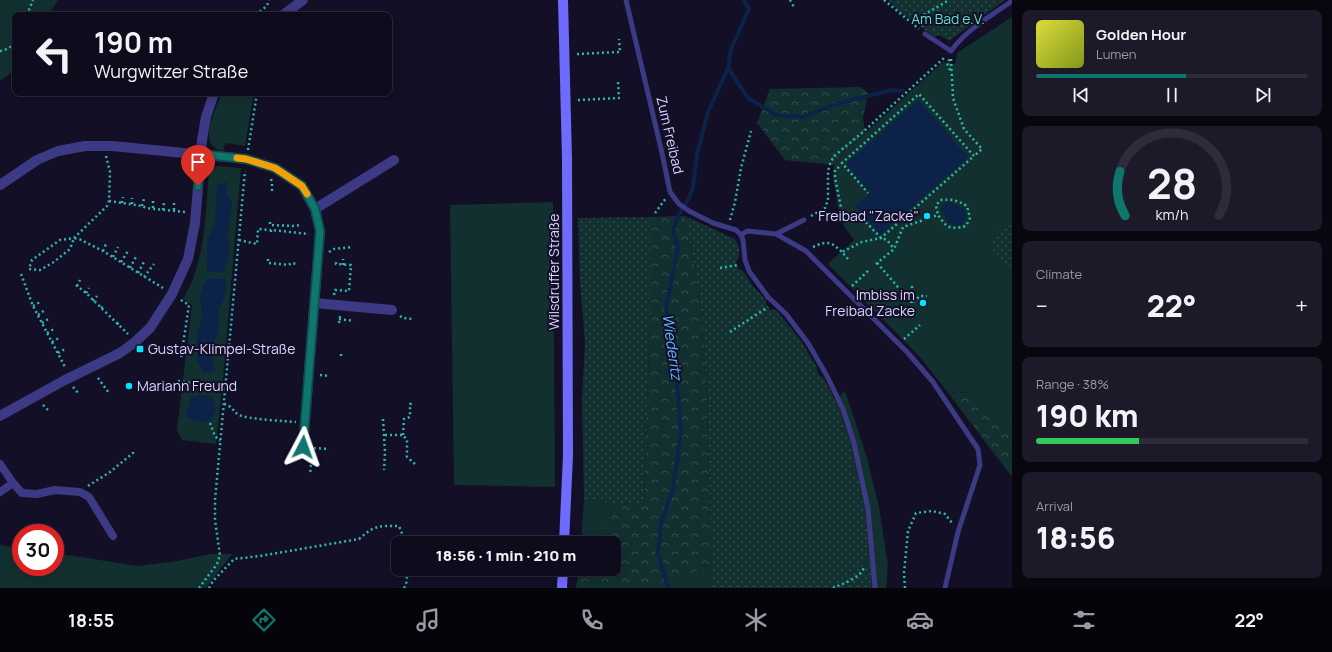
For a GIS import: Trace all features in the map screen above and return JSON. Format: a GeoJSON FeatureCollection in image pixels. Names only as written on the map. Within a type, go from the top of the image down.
{"type":"FeatureCollection","features":[{"type":"Feature","properties":{"kind":"main road","name":"Wilsdruffer Straße"},"geometry":{"type":"LineString","coordinates":[[562,0],[567,165],[568,455],[564,536]]}},
{"type":"Feature","properties":{"kind":"main road"},"geometry":{"type":"LineString","coordinates":[[562,588],[563,576]]}},
{"type":"Feature","properties":{"kind":"street"},"geometry":{"type":"LineString","coordinates":[[287,12],[303,0]]}},
{"type":"Feature","properties":{"kind":"street"},"geometry":{"type":"LineString","coordinates":[[0,416],[63,381],[120,353],[150,328],[172,294],[188,259],[195,223],[202,140],[206,117],[213,96]]}},
{"type":"Feature","properties":{"kind":"street"},"geometry":{"type":"LineString","coordinates":[[0,185],[37,160],[58,151],[86,146],[112,146],[246,159],[275,168],[302,186],[315,209],[319,224],[303,447]]}},
{"type":"Feature","properties":{"kind":"street"},"geometry":{"type":"LineString","coordinates":[[315,209],[394,160]]}},
{"type":"Feature","properties":{"kind":"street"},"geometry":{"type":"LineString","coordinates":[[314,303],[392,310]]}},
{"type":"Feature","properties":{"kind":"street"},"geometry":{"type":"LineString","coordinates":[[0,464],[22,493],[37,494],[55,490],[80,492],[89,497],[113,536]]}},
{"type":"Feature","properties":{"kind":"street"},"geometry":{"type":"LineString","coordinates":[[0,492],[13,483]]}},
{"type":"Feature","properties":{"kind":"lane","name":"Zum Freibad"},"geometry":{"type":"LineString","coordinates":[[626,0],[670,192],[679,204],[689,211],[713,223],[728,229],[736,230],[741,235]]}},
{"type":"Feature","properties":{"kind":"lane"},"geometry":{"type":"LineString","coordinates":[[925,31],[951,51],[973,28],[1012,1]]}},
{"type":"Feature","properties":{"kind":"lane"},"geometry":{"type":"LineString","coordinates":[[776,234],[804,220]]}},
{"type":"Feature","properties":{"kind":"lane"},"geometry":{"type":"LineString","coordinates":[[875,588],[868,509],[854,444],[843,409],[827,376],[808,343],[786,314],[768,297],[749,271],[745,260],[741,235],[747,231],[776,234],[806,251],[908,353],[933,382],[978,449],[980,465],[958,532],[945,588]]}},
{"type":"Feature","properties":{"kind":"path"},"geometry":{"type":"LineString","coordinates":[[28,12],[33,0]]}},
{"type":"Feature","properties":{"kind":"path"},"geometry":{"type":"LineString","coordinates":[[790,0],[794,7]]}},
{"type":"Feature","properties":{"kind":"path"},"geometry":{"type":"LineString","coordinates":[[884,0],[925,31]]}},
{"type":"Feature","properties":{"kind":"path"},"geometry":{"type":"LineString","coordinates":[[925,31],[915,20],[949,0]]}},
{"type":"Feature","properties":{"kind":"path"},"geometry":{"type":"LineString","coordinates":[[261,12],[264,10],[269,1]]}},
{"type":"Feature","properties":{"kind":"path"},"geometry":{"type":"LineString","coordinates":[[577,54],[620,52],[620,39]]}},
{"type":"Feature","properties":{"kind":"path"},"geometry":{"type":"LineString","coordinates":[[0,51],[12,46]]}},
{"type":"Feature","properties":{"kind":"path"},"geometry":{"type":"LineString","coordinates":[[804,220],[825,208],[828,200],[828,171],[834,156],[863,132],[951,51]]}},
{"type":"Feature","properties":{"kind":"path"},"geometry":{"type":"LineString","coordinates":[[842,252],[862,242],[881,238],[982,149],[964,129],[953,98],[949,63]]}},
{"type":"Feature","properties":{"kind":"path"},"geometry":{"type":"LineString","coordinates":[[578,100],[619,98],[618,82]]}},
{"type":"Feature","properties":{"kind":"path"},"geometry":{"type":"LineString","coordinates":[[868,193],[842,163],[919,94],[974,156]]}},
{"type":"Feature","properties":{"kind":"path"},"geometry":{"type":"LineString","coordinates":[[199,588],[214,568],[220,555],[215,520],[215,507],[246,159],[256,96]]}},
{"type":"Feature","properties":{"kind":"path"},"geometry":{"type":"LineString","coordinates":[[728,229],[735,202],[741,168],[751,131]]}},
{"type":"Feature","properties":{"kind":"path"},"geometry":{"type":"LineString","coordinates":[[104,151],[110,172],[109,201],[107,206],[74,238],[70,249],[54,262],[40,270],[29,269],[32,260],[60,240],[74,238],[103,251],[165,290]]}},
{"type":"Feature","properties":{"kind":"path"},"geometry":{"type":"LineString","coordinates":[[836,164],[840,167]]}},
{"type":"Feature","properties":{"kind":"path"},"geometry":{"type":"LineString","coordinates":[[836,174],[840,167]]}},
{"type":"Feature","properties":{"kind":"path"},"geometry":{"type":"LineString","coordinates":[[840,167],[834,170],[834,178],[842,212],[848,216],[861,217],[881,238],[887,240],[894,248]]}},
{"type":"Feature","properties":{"kind":"path"},"geometry":{"type":"LineString","coordinates":[[270,177],[272,182],[272,194]]}},
{"type":"Feature","properties":{"kind":"path"},"geometry":{"type":"LineString","coordinates":[[122,197],[122,203]]}},
{"type":"Feature","properties":{"kind":"path"},"geometry":{"type":"LineString","coordinates":[[132,198],[132,204]]}},
{"type":"Feature","properties":{"kind":"path"},"geometry":{"type":"LineString","coordinates":[[142,206],[144,199]]}},
{"type":"Feature","properties":{"kind":"path"},"geometry":{"type":"LineString","coordinates":[[950,199],[959,201],[967,206],[970,218],[966,226],[956,229],[946,225],[938,215],[936,206],[940,200],[950,199]]}},
{"type":"Feature","properties":{"kind":"path"},"geometry":{"type":"LineString","coordinates":[[109,201],[153,209],[189,212]]}},
{"type":"Feature","properties":{"kind":"path"},"geometry":{"type":"LineString","coordinates":[[153,201],[153,209]]}},
{"type":"Feature","properties":{"kind":"path"},"geometry":{"type":"LineString","coordinates":[[655,212],[664,201]]}},
{"type":"Feature","properties":{"kind":"path"},"geometry":{"type":"LineString","coordinates":[[163,210],[164,202]]}},
{"type":"Feature","properties":{"kind":"path"},"geometry":{"type":"LineString","coordinates":[[174,203],[174,211]]}},
{"type":"Feature","properties":{"kind":"path"},"geometry":{"type":"LineString","coordinates":[[912,303],[877,263],[894,248],[903,227],[938,215]]}},
{"type":"Feature","properties":{"kind":"path"},"geometry":{"type":"LineString","coordinates":[[270,222],[270,225],[300,225]]}},
{"type":"Feature","properties":{"kind":"path"},"geometry":{"type":"LineString","coordinates":[[898,222],[903,227]]}},
{"type":"Feature","properties":{"kind":"path"},"geometry":{"type":"LineString","coordinates":[[239,240],[257,244],[258,229],[319,234]]}},
{"type":"Feature","properties":{"kind":"path"},"geometry":{"type":"LineString","coordinates":[[806,251],[814,246],[826,243],[834,244],[848,259]]}},
{"type":"Feature","properties":{"kind":"path"},"geometry":{"type":"LineString","coordinates":[[103,251],[106,244]]}},
{"type":"Feature","properties":{"kind":"path"},"geometry":{"type":"LineString","coordinates":[[331,252],[334,250],[352,247]]}},
{"type":"Feature","properties":{"kind":"path"},"geometry":{"type":"LineString","coordinates":[[113,257],[118,248]]}},
{"type":"Feature","properties":{"kind":"path"},"geometry":{"type":"LineString","coordinates":[[121,262],[128,251]]}},
{"type":"Feature","properties":{"kind":"path"},"geometry":{"type":"LineString","coordinates":[[130,268],[137,255]]}},
{"type":"Feature","properties":{"kind":"path"},"geometry":{"type":"LineString","coordinates":[[343,259],[343,265]]}},
{"type":"Feature","properties":{"kind":"path"},"geometry":{"type":"LineString","coordinates":[[138,273],[145,260]]}},
{"type":"Feature","properties":{"kind":"path"},"geometry":{"type":"LineString","coordinates":[[268,260],[268,263],[288,265],[292,263],[297,264]]}},
{"type":"Feature","properties":{"kind":"path"},"geometry":{"type":"LineString","coordinates":[[334,305],[335,290],[349,291],[351,265],[336,264],[336,260]]}},
{"type":"Feature","properties":{"kind":"path"},"geometry":{"type":"LineString","coordinates":[[144,277],[154,264]]}},
{"type":"Feature","properties":{"kind":"path"},"geometry":{"type":"LineString","coordinates":[[720,268],[737,265]]}},
{"type":"Feature","properties":{"kind":"path"},"geometry":{"type":"LineString","coordinates":[[851,287],[869,270]]}},
{"type":"Feature","properties":{"kind":"path"},"geometry":{"type":"LineString","coordinates":[[21,274],[33,306],[66,370]]}},
{"type":"Feature","properties":{"kind":"path"},"geometry":{"type":"LineString","coordinates":[[80,280],[76,286],[86,293],[130,336]]}},
{"type":"Feature","properties":{"kind":"path"},"geometry":{"type":"LineString","coordinates":[[912,285],[912,303]]}},
{"type":"Feature","properties":{"kind":"path"},"geometry":{"type":"LineString","coordinates":[[86,293],[89,288]]}},
{"type":"Feature","properties":{"kind":"path"},"geometry":{"type":"LineString","coordinates":[[93,301],[97,296]]}},
{"type":"Feature","properties":{"kind":"path"},"geometry":{"type":"LineString","coordinates":[[912,303],[920,296],[927,296]]}},
{"type":"Feature","properties":{"kind":"path"},"geometry":{"type":"LineString","coordinates":[[181,300],[189,306],[181,358]]}},
{"type":"Feature","properties":{"kind":"path"},"geometry":{"type":"LineString","coordinates":[[33,306],[40,302]]}},
{"type":"Feature","properties":{"kind":"path"},"geometry":{"type":"LineString","coordinates":[[101,308],[104,305]]}},
{"type":"Feature","properties":{"kind":"path"},"geometry":{"type":"LineString","coordinates":[[730,332],[768,307]]}},
{"type":"Feature","properties":{"kind":"path"},"geometry":{"type":"LineString","coordinates":[[38,315],[45,310]]}},
{"type":"Feature","properties":{"kind":"path"},"geometry":{"type":"LineString","coordinates":[[42,323],[50,318]]}},
{"type":"Feature","properties":{"kind":"path"},"geometry":{"type":"LineString","coordinates":[[404,318],[413,319]]}},
{"type":"Feature","properties":{"kind":"path"},"geometry":{"type":"LineString","coordinates":[[339,319],[354,321]]}},
{"type":"Feature","properties":{"kind":"path"},"geometry":{"type":"LineString","coordinates":[[117,324],[120,320]]}},
{"type":"Feature","properties":{"kind":"path"},"geometry":{"type":"LineString","coordinates":[[903,339],[920,325]]}},
{"type":"Feature","properties":{"kind":"path"},"geometry":{"type":"LineString","coordinates":[[48,333],[54,329]]}},
{"type":"Feature","properties":{"kind":"path"},"geometry":{"type":"LineString","coordinates":[[52,342],[59,338]]}},
{"type":"Feature","properties":{"kind":"path"},"geometry":{"type":"LineString","coordinates":[[58,353],[65,349]]}},
{"type":"Feature","properties":{"kind":"path"},"geometry":{"type":"LineString","coordinates":[[340,356],[341,350]]}},
{"type":"Feature","properties":{"kind":"path"},"geometry":{"type":"LineString","coordinates":[[324,376],[329,376]]}},
{"type":"Feature","properties":{"kind":"path"},"geometry":{"type":"LineString","coordinates":[[98,378],[109,393]]}},
{"type":"Feature","properties":{"kind":"path"},"geometry":{"type":"LineString","coordinates":[[178,382],[226,388]]}},
{"type":"Feature","properties":{"kind":"path"},"geometry":{"type":"LineString","coordinates":[[74,388],[80,394]]}},
{"type":"Feature","properties":{"kind":"path"},"geometry":{"type":"LineString","coordinates":[[224,404],[231,406],[239,414],[249,417],[298,422]]}},
{"type":"Feature","properties":{"kind":"path"},"geometry":{"type":"LineString","coordinates":[[413,404],[410,404],[410,417],[404,419],[403,435],[407,440],[407,457],[415,464]]}},
{"type":"Feature","properties":{"kind":"path"},"geometry":{"type":"LineString","coordinates":[[42,405],[48,410]]}},
{"type":"Feature","properties":{"kind":"path"},"geometry":{"type":"LineString","coordinates":[[383,419],[385,452],[384,470]]}},
{"type":"Feature","properties":{"kind":"path"},"geometry":{"type":"LineString","coordinates":[[210,423],[215,436],[221,441]]}},
{"type":"Feature","properties":{"kind":"path"},"geometry":{"type":"LineString","coordinates":[[384,435],[403,435]]}},
{"type":"Feature","properties":{"kind":"path"},"geometry":{"type":"LineString","coordinates":[[80,492],[110,472],[133,453],[132,449]]}},
{"type":"Feature","properties":{"kind":"path"},"geometry":{"type":"LineString","coordinates":[[905,588],[904,573],[908,531],[916,514],[932,511],[945,514],[958,532]]}},
{"type":"Feature","properties":{"kind":"path"},"geometry":{"type":"LineString","coordinates":[[209,588],[213,581],[234,559],[359,539],[378,526],[399,526],[403,536]]}},
{"type":"Feature","properties":{"kind":"path"},"geometry":{"type":"LineString","coordinates":[[833,588],[851,580],[862,572],[865,566]]}},
{"type":"Feature","properties":{"kind":"path"},"geometry":{"type":"LineString","coordinates":[[404,588],[407,576]]}},
{"type":"Feature","properties":{"kind":"green space"},"geometry":{"type":"Polygon","coordinates":[[[0,0],[58,0],[51,12],[12,12],[12,72],[0,81],[0,0]]]}},
{"type":"Feature","properties":{"kind":"green space","name":"Am Bad e.V."},"geometry":{"type":"Polygon","coordinates":[[[888,0],[1005,0],[949,41],[939,35],[935,37],[899,11],[888,0]]]}},
{"type":"Feature","properties":{"kind":"green space","name":"Freibad \"Zacke\""},"geometry":{"type":"Polygon","coordinates":[[[1012,17],[1012,427],[969,392],[949,394],[920,357],[828,264],[854,240],[844,226],[838,207],[833,177],[834,165],[840,156],[943,62],[955,64],[957,53],[1012,17]]]}},
{"type":"Feature","properties":{"kind":"green space"},"geometry":{"type":"Polygon","coordinates":[[[861,87],[868,93],[863,118],[865,133],[840,156],[834,165],[785,160],[757,123],[770,89],[861,87]]]}},
{"type":"Feature","properties":{"kind":"green space"},"geometry":{"type":"Polygon","coordinates":[[[221,96],[253,96],[245,146],[225,143],[223,151],[216,149],[210,143],[209,137],[213,117],[221,96]]]}},
{"type":"Feature","properties":{"kind":"green space"},"geometry":{"type":"Polygon","coordinates":[[[217,166],[241,168],[216,444],[182,440],[177,430],[192,305],[183,299],[191,284],[200,253],[205,221],[209,172],[212,168],[217,166]]]}},
{"type":"Feature","properties":{"kind":"green space"},"geometry":{"type":"Polygon","coordinates":[[[553,202],[555,487],[454,485],[450,205],[553,202]]]}},
{"type":"Feature","properties":{"kind":"green space"},"geometry":{"type":"Polygon","coordinates":[[[685,216],[700,298],[706,364],[711,562],[669,588],[576,588],[578,576],[621,576],[621,536],[605,536],[614,503],[644,504],[650,315],[650,217],[685,216]]]}},
{"type":"Feature","properties":{"kind":"green space"},"geometry":{"type":"Polygon","coordinates":[[[685,216],[735,239],[739,250],[739,256],[736,262],[738,268],[744,272],[752,285],[766,300],[766,305],[771,310],[776,310],[799,338],[835,400],[845,427],[842,430],[844,436],[849,437],[854,461],[851,464],[852,471],[857,472],[866,519],[869,555],[861,567],[870,565],[872,588],[711,588],[706,364],[700,298],[685,216]]]}},
{"type":"Feature","properties":{"kind":"green space"},"geometry":{"type":"Polygon","coordinates":[[[650,217],[650,315],[644,504],[614,503],[584,499],[582,399],[585,342],[580,283],[578,218],[650,217]]]}},
{"type":"Feature","properties":{"kind":"green space"},"geometry":{"type":"Polygon","coordinates":[[[1009,224],[1012,224],[1012,267],[998,258],[993,247],[993,241],[998,231],[1009,224]]]}},
{"type":"Feature","properties":{"kind":"green space"},"geometry":{"type":"Polygon","coordinates":[[[845,391],[867,458],[879,507],[888,565],[886,588],[872,588],[870,565],[860,568],[869,555],[866,519],[857,472],[852,471],[851,464],[854,461],[849,437],[844,436],[842,430],[845,426],[835,400],[845,391]]]}},
{"type":"Feature","properties":{"kind":"green space"},"geometry":{"type":"Polygon","coordinates":[[[969,392],[1012,427],[1012,477],[949,394],[969,392]]]}},
{"type":"Feature","properties":{"kind":"green space"},"geometry":{"type":"Polygon","coordinates":[[[584,499],[614,503],[605,536],[581,536],[584,499]]]}},
{"type":"Feature","properties":{"kind":"green space"},"geometry":{"type":"Polygon","coordinates":[[[0,545],[12,547],[12,576],[64,576],[64,554],[138,566],[177,561],[210,554],[233,554],[206,588],[0,588],[0,545]]]}},
{"type":"Feature","properties":{"kind":"green space"},"geometry":{"type":"Polygon","coordinates":[[[711,562],[711,588],[669,588],[711,562]]]}},
{"type":"Feature","properties":{"kind":"water"},"geometry":{"type":"Polygon","coordinates":[[[918,100],[968,157],[880,235],[855,206],[870,193],[846,164],[918,100]]]}},
{"type":"Feature","properties":{"kind":"water"},"geometry":{"type":"Polygon","coordinates":[[[227,182],[227,193],[232,204],[227,238],[230,251],[224,273],[207,271],[207,239],[215,225],[217,185],[227,182]]]}},
{"type":"Feature","properties":{"kind":"water"},"geometry":{"type":"Polygon","coordinates":[[[947,202],[953,205],[959,205],[964,209],[966,217],[962,224],[956,226],[949,224],[945,219],[945,214],[941,211],[941,206],[947,202]]]}},
{"type":"Feature","properties":{"kind":"water"},"geometry":{"type":"Polygon","coordinates":[[[207,278],[226,279],[226,293],[219,309],[219,330],[211,350],[215,372],[204,373],[197,362],[197,335],[202,317],[200,295],[207,278]]]}},
{"type":"Feature","properties":{"kind":"water"},"geometry":{"type":"Polygon","coordinates":[[[202,395],[213,397],[216,411],[211,420],[203,423],[185,417],[191,397],[202,395]]]}},
{"type":"Feature","properties":{"kind":"waterway","name":"Wiederitz"},"geometry":{"type":"LineString","coordinates":[[668,588],[658,553],[661,523],[673,488],[681,432],[673,334],[666,308],[678,248],[673,231],[679,214],[688,200],[693,187],[697,154],[708,112],[728,68],[731,49],[749,9],[744,0]]}},
{"type":"Feature","properties":{"kind":"waterway"},"geometry":{"type":"LineString","coordinates":[[728,68],[748,98],[776,115],[803,117],[836,104],[892,90],[903,91]]}},
{"type":"Feature","properties":{"kind":"slow traffic"},"geometry":{"type":"LineString","coordinates":[[237,158],[246,159],[275,168],[302,186],[307,194]]}},
{"type":"Feature","properties":{"kind":"place","name":"Freibad \"Zacke\""},"geometry":{"type":"Point","coordinates":[927,216]}},
{"type":"Feature","properties":{"kind":"place","name":"Imbiss im Freibad Zacke"},"geometry":{"type":"Point","coordinates":[923,303]}},
{"type":"Feature","properties":{"kind":"place","name":"Gustav-Klimpel-Straße"},"geometry":{"type":"Point","coordinates":[140,349]}},
{"type":"Feature","properties":{"kind":"place","name":"Mariann Freund"},"geometry":{"type":"Point","coordinates":[129,386]}},
{"type":"Feature","properties":{"kind":"route"},"geometry":{"type":"LineString","coordinates":[[198,186],[201,154],[246,159],[275,168],[302,186],[315,209],[320,231],[303,447]]}}]}
